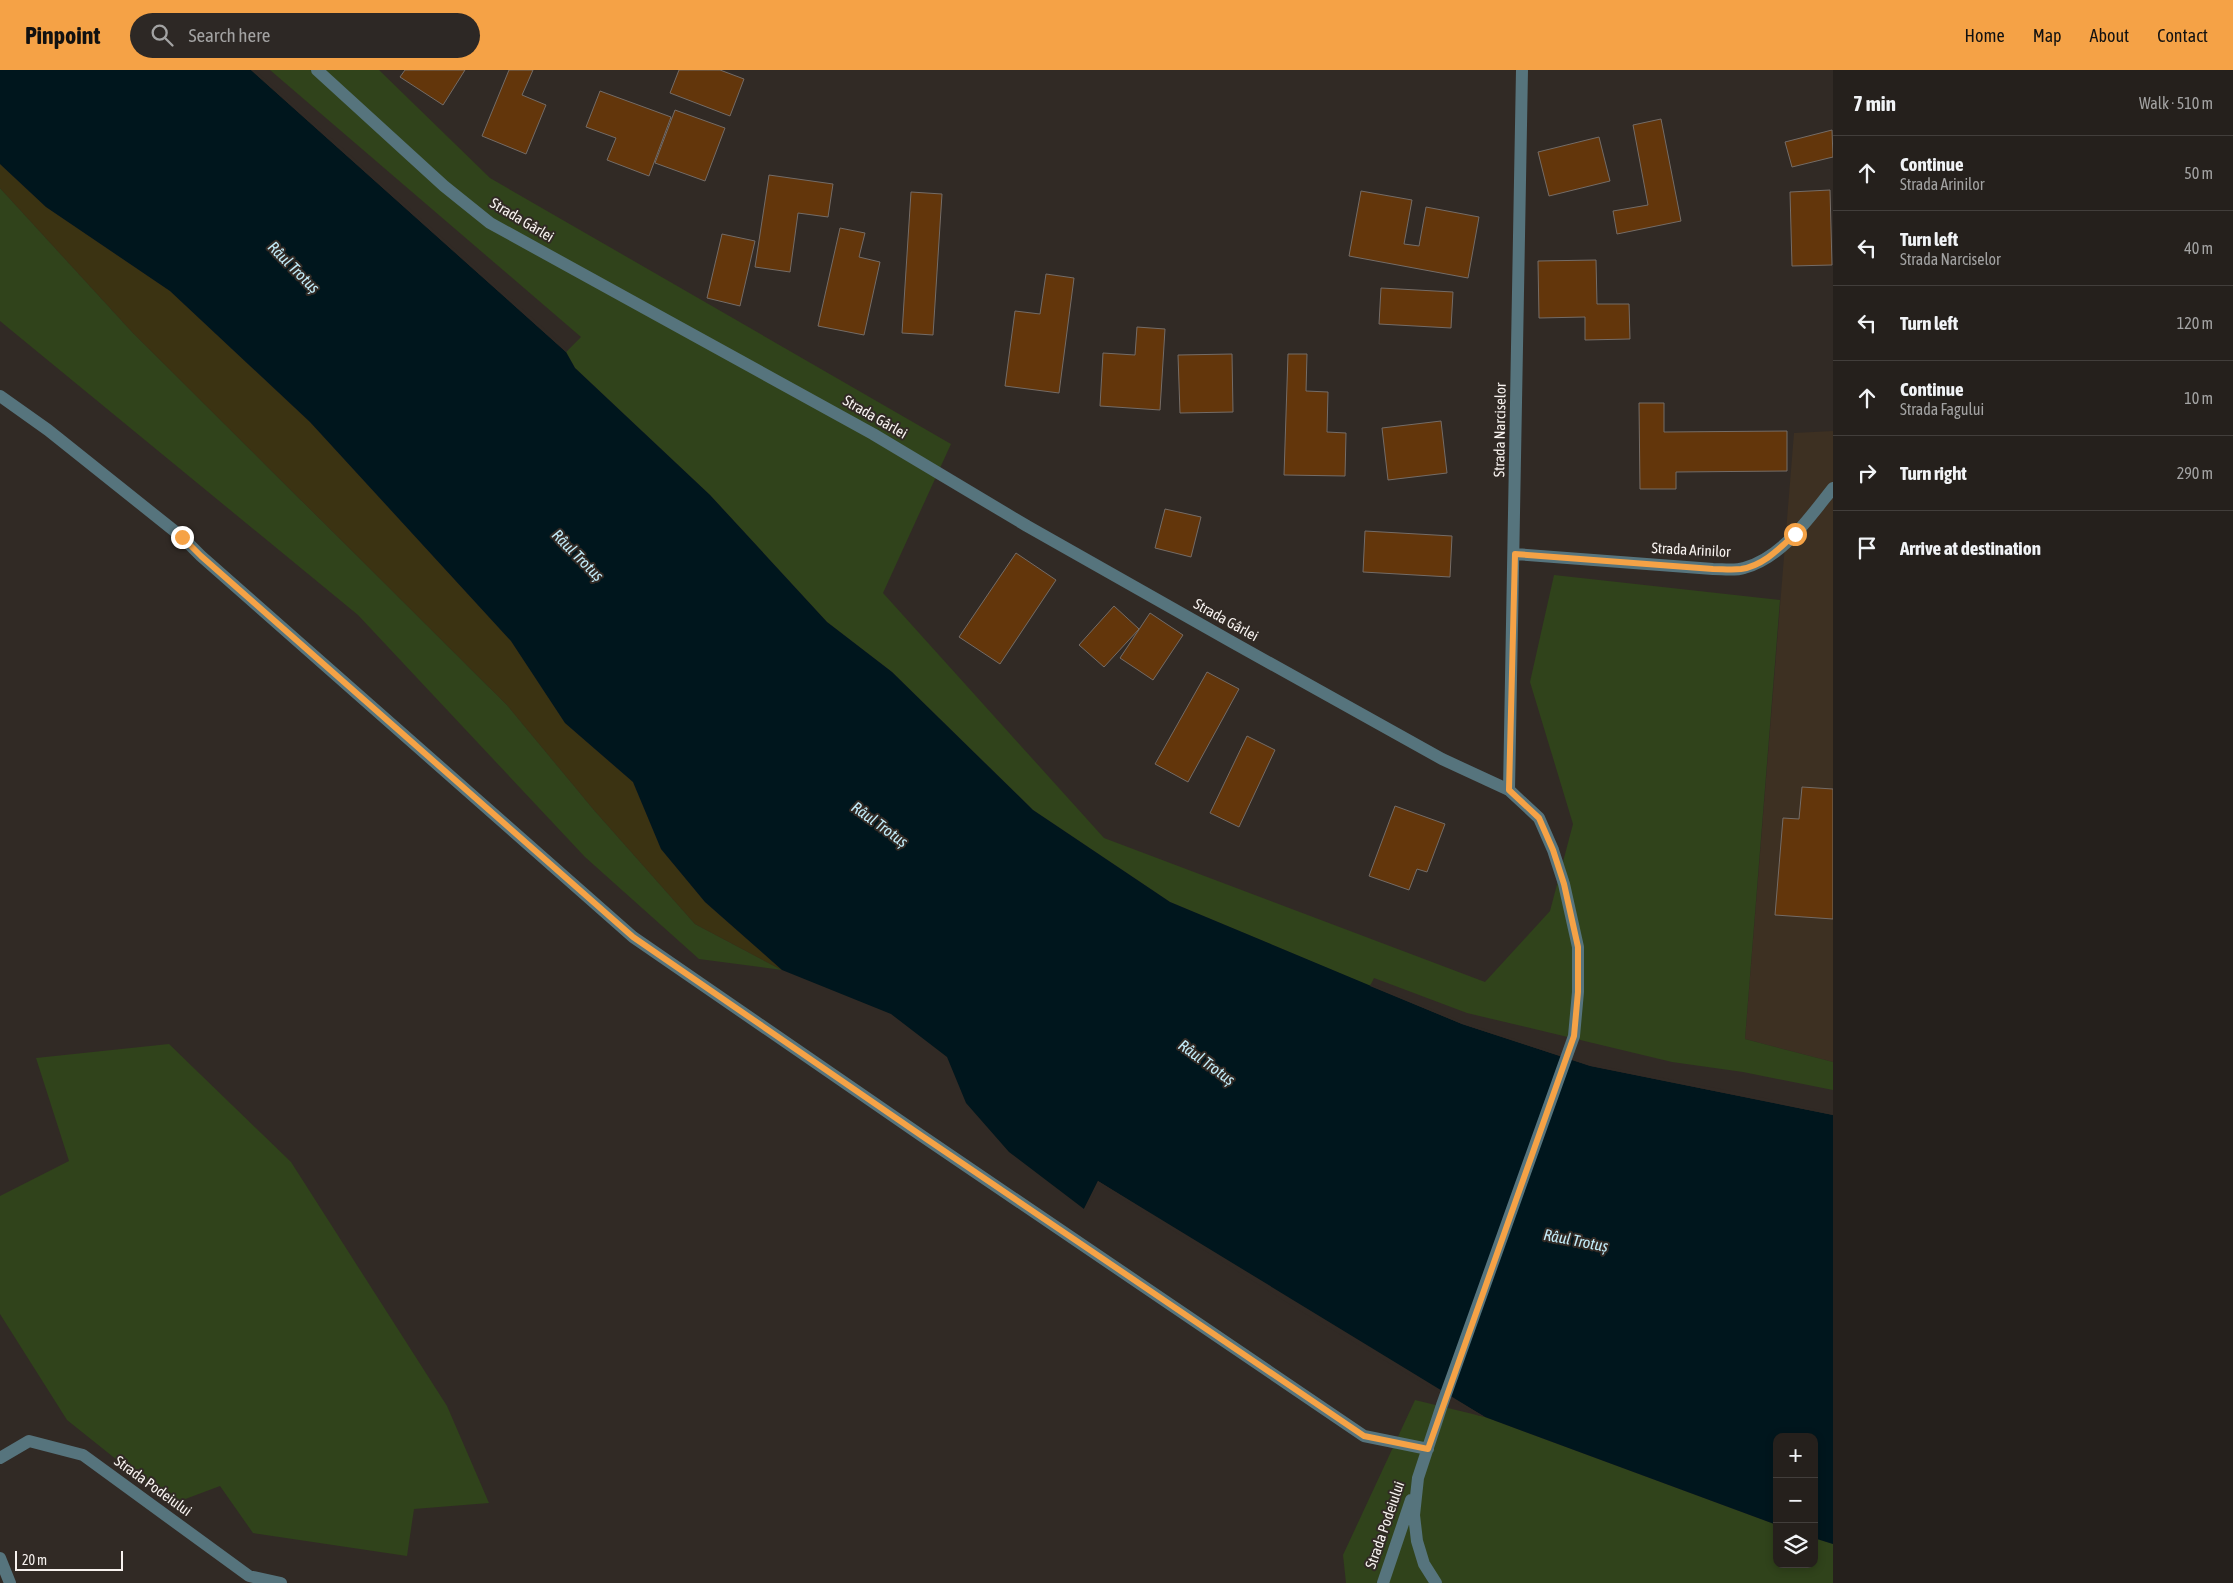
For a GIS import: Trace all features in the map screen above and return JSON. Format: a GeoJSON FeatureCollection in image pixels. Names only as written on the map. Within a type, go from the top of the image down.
{"type":"FeatureCollection","features":[{"type":"Feature","properties":{"kind":"street","name":"Strada Gârlei"},"geometry":{"type":"LineString","coordinates":[[317,70],[444,186],[490,223],[839,415],[1027,526],[1442,759],[1509,790],[1539,818],[1553,850],[1564,884],[1578,947],[1578,992],[1574,1036],[1442,1405],[1418,1478]]}},
{"type":"Feature","properties":{"kind":"street","name":"Strada Narciselor"},"geometry":{"type":"LineString","coordinates":[[1509,790],[1515,554],[1522,70]]}},
{"type":"Feature","properties":{"kind":"street"},"geometry":{"type":"LineString","coordinates":[[0,396],[48,430],[182,537],[201,556],[633,937],[914,1131],[1364,1436],[1428,1449]]}},
{"type":"Feature","properties":{"kind":"street","name":"Strada Arinilor"},"geometry":{"type":"LineString","coordinates":[[1515,554],[1713,569],[1743,569],[1764,560],[1778,550],[1833,488]]}},
{"type":"Feature","properties":{"kind":"street","name":"Strada Podeiului"},"geometry":{"type":"LineString","coordinates":[[0,1458],[29,1441],[83,1455],[249,1576],[281,1583]]}},
{"type":"Feature","properties":{"kind":"street"},"geometry":{"type":"LineString","coordinates":[[1418,1478],[1414,1515],[1417,1541],[1424,1564],[1436,1583]]}},
{"type":"Feature","properties":{"kind":"street","name":"Strada Podeiului"},"geometry":{"type":"LineString","coordinates":[[1382,1583],[1418,1478]]}},
{"type":"Feature","properties":{"kind":"street"},"geometry":{"type":"LineString","coordinates":[[0,1558],[10,1583]]}},
{"type":"Feature","properties":{"kind":"shaded area"},"geometry":{"type":"Polygon","coordinates":[[[1833,431],[1833,1062],[1745,1039],[1794,433],[1833,431]]]}},
{"type":"Feature","properties":{"kind":"green space"},"geometry":{"type":"Polygon","coordinates":[[[270,70],[379,70],[490,178],[951,444],[883,593],[1104,838],[1485,982],[1550,911],[1573,824],[1530,682],[1554,575],[1780,600],[1745,1039],[1833,1062],[1833,1090],[1743,1072],[1672,1062],[1467,1013],[1374,978],[1370,986],[1170,902],[1033,810],[892,672],[827,622],[710,495],[575,368],[566,352],[581,337],[270,70]]]}},
{"type":"Feature","properties":{"kind":"green space"},"geometry":{"type":"Polygon","coordinates":[[[0,188],[133,333],[507,705],[594,810],[695,924],[782,970],[699,959],[585,857],[358,615],[0,321],[0,188]]]}},
{"type":"Feature","properties":{"kind":"green space"},"geometry":{"type":"Polygon","coordinates":[[[169,1044],[291,1162],[447,1406],[489,1503],[414,1509],[407,1556],[253,1533],[220,1486],[172,1504],[67,1420],[0,1314],[0,1196],[69,1161],[36,1058],[169,1044]]]}},
{"type":"Feature","properties":{"kind":"green space"},"geometry":{"type":"Polygon","coordinates":[[[1415,1400],[1485,1417],[1773,1524],[1773,1568],[1818,1568],[1818,1539],[1833,1544],[1833,1583],[1346,1583],[1343,1555],[1415,1400]]]}},
{"type":"Feature","properties":{"kind":"sand"},"geometry":{"type":"Polygon","coordinates":[[[0,164],[46,207],[170,291],[310,422],[511,641],[565,723],[633,782],[661,849],[705,902],[782,970],[695,924],[594,810],[507,705],[133,333],[0,188],[0,164]]]}},
{"type":"Feature","properties":{"kind":"water","name":"Râul Trotuș"},"geometry":{"type":"Polygon","coordinates":[[[0,70],[251,70],[566,352],[575,368],[710,495],[827,622],[892,672],[1033,810],[1170,902],[1462,1024],[1590,1066],[1833,1115],[1833,1544],[1818,1539],[1818,1433],[1773,1433],[1773,1524],[1485,1417],[1300,1308],[1098,1181],[1084,1209],[1009,1152],[966,1103],[947,1057],[891,1014],[782,970],[705,902],[661,849],[633,782],[565,723],[511,641],[310,422],[170,291],[46,207],[0,164],[0,70]]]}},
{"type":"Feature","properties":{"kind":"pier"},"geometry":{"type":"Polygon","coordinates":[[[251,70],[255,70],[568,350],[566,352],[251,70]]]}},
{"type":"Feature","properties":{"kind":"pier"},"geometry":{"type":"Polygon","coordinates":[[[1371,984],[1463,1022],[1591,1064],[1741,1093],[1833,1113],[1833,1115],[1591,1066],[1462,1024],[1370,986],[1371,984]]]}},
{"type":"Feature","properties":{"kind":"pier"},"geometry":{"type":"Polygon","coordinates":[[[1098,1181],[1485,1417],[1477,1415],[1299,1310],[1099,1184],[1086,1210],[1084,1209],[1098,1181]]]}},
{"type":"Feature","properties":{"kind":"building"},"geometry":{"type":"Polygon","coordinates":[[[405,70],[465,70],[443,105],[400,77],[405,70]]]}},
{"type":"Feature","properties":{"kind":"building"},"geometry":{"type":"Polygon","coordinates":[[[509,70],[533,70],[522,95],[546,105],[526,154],[482,136],[509,70]]]}},
{"type":"Feature","properties":{"kind":"building"},"geometry":{"type":"Polygon","coordinates":[[[679,70],[720,70],[744,79],[730,116],[670,93],[679,70]]]}},
{"type":"Feature","properties":{"kind":"building"},"geometry":{"type":"Polygon","coordinates":[[[600,91],[671,117],[649,176],[607,160],[616,138],[586,127],[600,91]]]}},
{"type":"Feature","properties":{"kind":"building"},"geometry":{"type":"Polygon","coordinates":[[[675,110],[725,128],[705,181],[655,163],[675,110]]]}},
{"type":"Feature","properties":{"kind":"building"},"geometry":{"type":"Polygon","coordinates":[[[1661,119],[1681,221],[1617,234],[1613,211],[1648,205],[1633,125],[1661,119]]]}},
{"type":"Feature","properties":{"kind":"building"},"geometry":{"type":"Polygon","coordinates":[[[1832,130],[1833,157],[1792,167],[1785,142],[1832,130]]]}},
{"type":"Feature","properties":{"kind":"building"},"geometry":{"type":"Polygon","coordinates":[[[1599,137],[1610,181],[1549,196],[1538,152],[1599,137]]]}},
{"type":"Feature","properties":{"kind":"building"},"geometry":{"type":"Polygon","coordinates":[[[769,175],[833,184],[828,217],[798,213],[790,272],[755,267],[769,175]]]}},
{"type":"Feature","properties":{"kind":"building"},"geometry":{"type":"Polygon","coordinates":[[[1830,190],[1832,265],[1792,266],[1790,192],[1830,190]]]}},
{"type":"Feature","properties":{"kind":"building"},"geometry":{"type":"Polygon","coordinates":[[[1361,191],[1412,200],[1404,244],[1419,246],[1426,207],[1479,217],[1468,278],[1349,256],[1361,191]]]}},
{"type":"Feature","properties":{"kind":"building"},"geometry":{"type":"Polygon","coordinates":[[[911,192],[942,194],[933,335],[902,333],[911,192]]]}},
{"type":"Feature","properties":{"kind":"building"},"geometry":{"type":"Polygon","coordinates":[[[840,228],[865,233],[859,257],[880,262],[864,335],[818,326],[840,228]]]}},
{"type":"Feature","properties":{"kind":"building"},"geometry":{"type":"Polygon","coordinates":[[[722,234],[755,241],[740,306],[707,298],[722,234]]]}},
{"type":"Feature","properties":{"kind":"building"},"geometry":{"type":"Polygon","coordinates":[[[1596,260],[1597,304],[1629,304],[1630,339],[1585,340],[1585,317],[1539,318],[1538,261],[1596,260]]]}},
{"type":"Feature","properties":{"kind":"building"},"geometry":{"type":"Polygon","coordinates":[[[1046,274],[1074,278],[1059,393],[1005,386],[1015,311],[1040,314],[1046,274]]]}},
{"type":"Feature","properties":{"kind":"building"},"geometry":{"type":"Polygon","coordinates":[[[1381,288],[1453,292],[1451,328],[1379,324],[1381,288]]]}},
{"type":"Feature","properties":{"kind":"building"},"geometry":{"type":"Polygon","coordinates":[[[1137,327],[1165,329],[1160,410],[1100,406],[1103,353],[1135,355],[1137,327]]]}},
{"type":"Feature","properties":{"kind":"building"},"geometry":{"type":"Polygon","coordinates":[[[1232,354],[1233,412],[1180,413],[1178,355],[1232,354]]]}},
{"type":"Feature","properties":{"kind":"building"},"geometry":{"type":"Polygon","coordinates":[[[1288,354],[1307,354],[1306,391],[1328,392],[1327,432],[1346,433],[1345,476],[1284,475],[1288,354]]]}},
{"type":"Feature","properties":{"kind":"building"},"geometry":{"type":"Polygon","coordinates":[[[1639,403],[1664,403],[1664,432],[1787,431],[1787,471],[1676,472],[1676,489],[1640,489],[1639,403]]]}},
{"type":"Feature","properties":{"kind":"building"},"geometry":{"type":"Polygon","coordinates":[[[1441,421],[1447,473],[1388,480],[1382,428],[1441,421]]]}},
{"type":"Feature","properties":{"kind":"building"},"geometry":{"type":"Polygon","coordinates":[[[1165,509],[1201,517],[1191,557],[1155,548],[1165,509]]]}},
{"type":"Feature","properties":{"kind":"building"},"geometry":{"type":"Polygon","coordinates":[[[1365,531],[1452,536],[1450,577],[1363,572],[1365,531]]]}},
{"type":"Feature","properties":{"kind":"building"},"geometry":{"type":"Polygon","coordinates":[[[1016,553],[1056,580],[1000,664],[959,637],[1016,553]]]}},
{"type":"Feature","properties":{"kind":"building"},"geometry":{"type":"Polygon","coordinates":[[[1114,606],[1139,629],[1104,667],[1079,645],[1114,606]]]}},
{"type":"Feature","properties":{"kind":"building"},"geometry":{"type":"Polygon","coordinates":[[[1150,613],[1183,635],[1153,680],[1120,658],[1150,613]]]}},
{"type":"Feature","properties":{"kind":"building"},"geometry":{"type":"Polygon","coordinates":[[[1207,672],[1239,689],[1188,782],[1155,764],[1207,672]]]}},
{"type":"Feature","properties":{"kind":"building"},"geometry":{"type":"Polygon","coordinates":[[[1247,736],[1275,750],[1239,827],[1210,813],[1247,736]]]}},
{"type":"Feature","properties":{"kind":"building"},"geometry":{"type":"Polygon","coordinates":[[[1802,787],[1833,789],[1833,919],[1775,915],[1783,818],[1799,819],[1802,787]]]}},
{"type":"Feature","properties":{"kind":"building"},"geometry":{"type":"Polygon","coordinates":[[[1395,806],[1445,824],[1427,872],[1417,869],[1409,890],[1369,876],[1395,806]]]}},
{"type":"Feature","properties":{"kind":"route"},"geometry":{"type":"LineString","coordinates":[[182,537],[201,556],[633,937],[1364,1436],[1428,1449],[1574,1036],[1578,992],[1578,947],[1564,884],[1553,850],[1539,818],[1509,790],[1515,554],[1713,569],[1743,569],[1764,560],[1795,534]]}}]}
